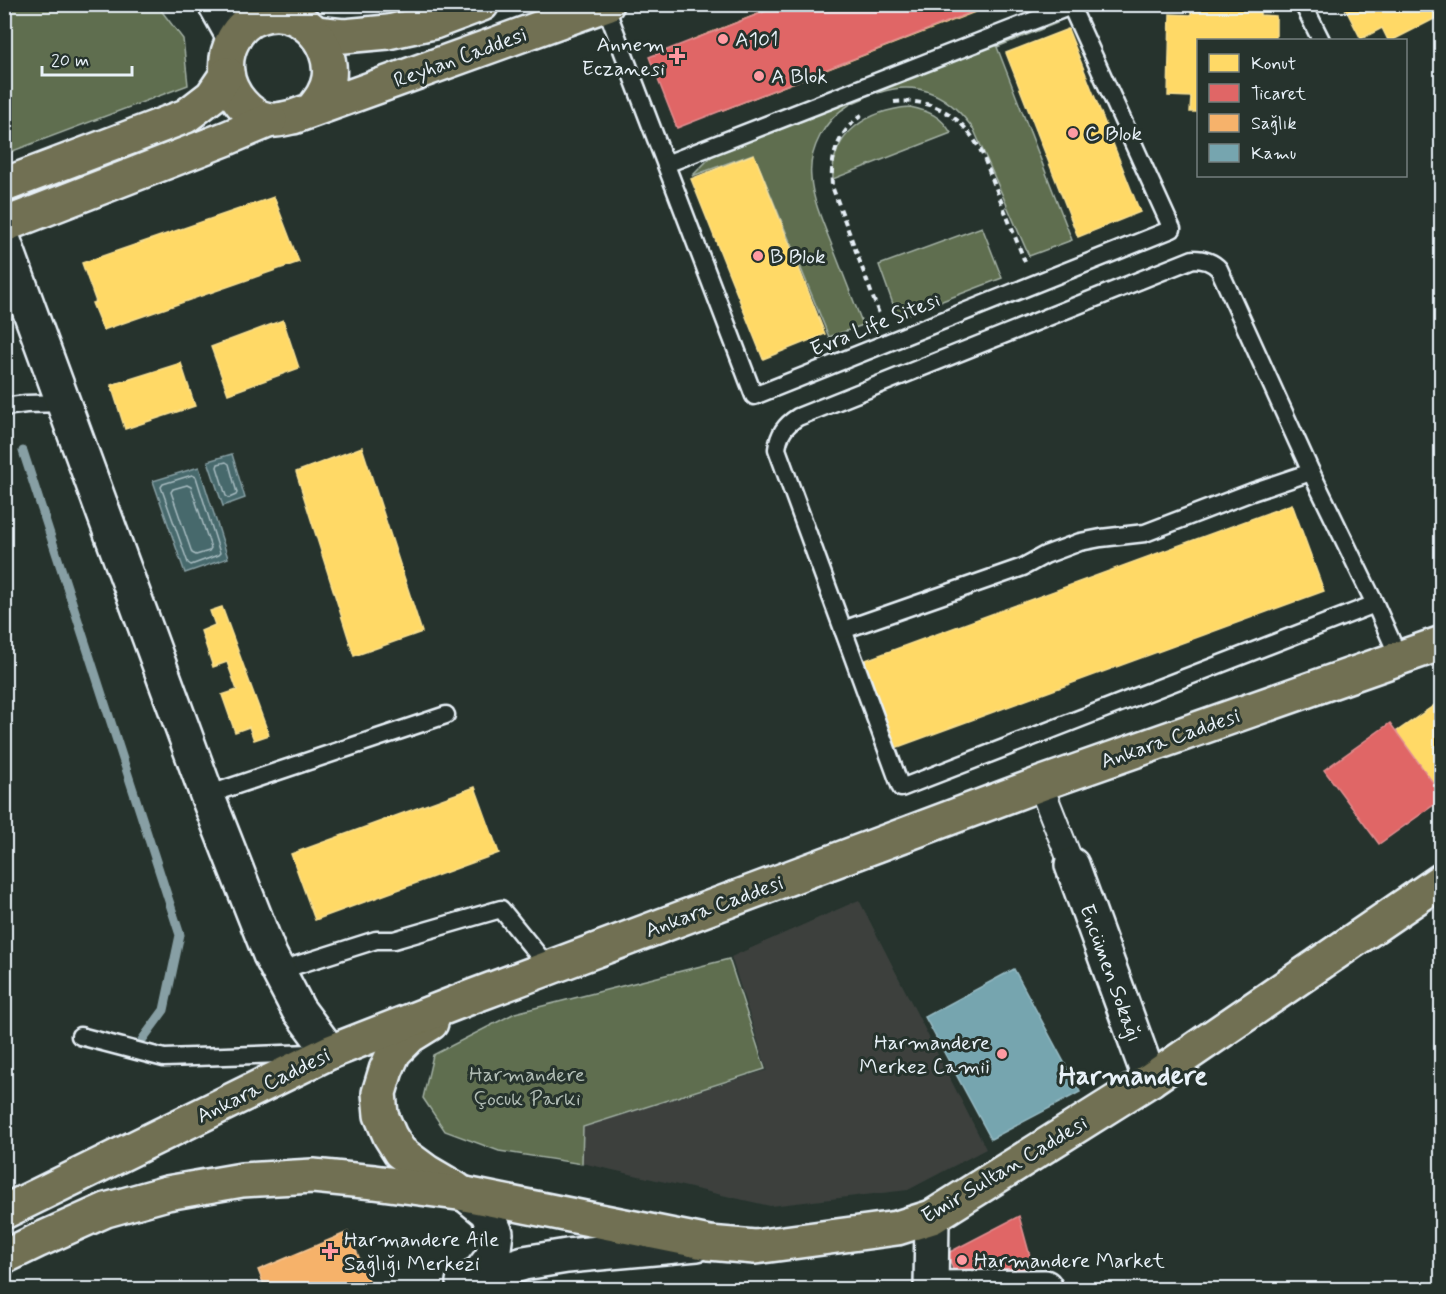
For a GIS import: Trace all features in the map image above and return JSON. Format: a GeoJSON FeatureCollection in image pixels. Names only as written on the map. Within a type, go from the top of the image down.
{"type":"FeatureCollection","features":[{"type":"Feature","properties":{"kind":"main road","name":"Reyhan Caddesi"},"geometry":{"type":"LineString","coordinates":[[315,33],[344,36],[388,32],[434,22],[482,4]]}},
{"type":"Feature","properties":{"kind":"main road","name":"Reyhan Caddesi"},"geometry":{"type":"LineString","coordinates":[[312,110],[606,5]]}},
{"type":"Feature","properties":{"kind":"main road"},"geometry":{"type":"LineString","coordinates":[[4,225],[270,120],[293,117],[312,110],[324,95],[329,78],[328,58],[315,33],[304,23],[269,9],[245,25],[234,38],[227,58],[227,74],[233,90],[243,105],[254,114],[270,120]]}},
{"type":"Feature","properties":{"kind":"main road"},"geometry":{"type":"LineString","coordinates":[[4,185],[186,116],[212,96],[227,74]]}},
{"type":"Feature","properties":{"kind":"main road","name":"Ankara Caddesi"},"geometry":{"type":"LineString","coordinates":[[4,1212],[330,1052],[1040,784],[1442,643]]}},
{"type":"Feature","properties":{"kind":"main road","name":"Emir Sultan Caddesi"},"geometry":{"type":"LineString","coordinates":[[465,1194],[709,1243],[755,1247],[897,1228],[932,1217],[1150,1080],[1442,880]]}},
{"type":"Feature","properties":{"kind":"main road"},"geometry":{"type":"LineString","coordinates":[[465,1194],[427,1172],[400,1152],[381,1115],[380,1093],[394,1052],[410,1036],[471,997]]}},
{"type":"Feature","properties":{"kind":"main road"},"geometry":{"type":"LineString","coordinates":[[4,1257],[106,1210],[167,1194],[242,1180],[313,1176],[465,1194]]}},
{"type":"Feature","properties":{"kind":"street"},"geometry":{"type":"LineString","coordinates":[[215,4],[234,38]]}},
{"type":"Feature","properties":{"kind":"street"},"geometry":{"type":"LineString","coordinates":[[4,241],[207,795],[270,956],[298,1009],[330,1052]]}},
{"type":"Feature","properties":{"kind":"street"},"geometry":{"type":"LineString","coordinates":[[1040,784],[1072,865]]}},
{"type":"Feature","properties":{"kind":"street","name":"Encümen Sokağı"},"geometry":{"type":"LineString","coordinates":[[1072,865],[1150,1080]]}},
{"type":"Feature","properties":{"kind":"street"},"geometry":{"type":"LineString","coordinates":[[455,1286],[481,1272],[493,1256],[496,1233],[487,1212],[465,1194]]}},
{"type":"Feature","properties":{"kind":"street"},"geometry":{"type":"LineString","coordinates":[[932,1217],[931,1289],[1045,1287]]}},
{"type":"Feature","properties":{"kind":"street"},"geometry":{"type":"LineString","coordinates":[[455,1286],[524,1263],[567,1256],[709,1243]]}},
{"type":"Feature","properties":{"kind":"lane"},"geometry":{"type":"LineString","coordinates":[[1303,4],[1320,39]]}},
{"type":"Feature","properties":{"kind":"lane","name":"Evra Life Sitesi"},"geometry":{"type":"LineString","coordinates":[[606,5],[754,396],[1172,229],[1070,5]]}},
{"type":"Feature","properties":{"kind":"lane"},"geometry":{"type":"LineString","coordinates":[[666,164],[1070,5]]}},
{"type":"Feature","properties":{"kind":"lane"},"geometry":{"type":"LineString","coordinates":[[1375,604],[901,788],[777,449],[779,439],[789,422],[798,417],[1193,259],[1206,260],[1219,269],[1311,472],[1375,604],[1399,658]]}},
{"type":"Feature","properties":{"kind":"lane"},"geometry":{"type":"LineString","coordinates":[[4,406],[64,403]]}},
{"type":"Feature","properties":{"kind":"lane"},"geometry":{"type":"LineString","coordinates":[[843,630],[1023,567],[1045,555],[1080,542],[1145,533],[1311,472]]}},
{"type":"Feature","properties":{"kind":"lane"},"geometry":{"type":"LineString","coordinates":[[207,795],[446,715]]}},
{"type":"Feature","properties":{"kind":"lane"},"geometry":{"type":"LineString","coordinates":[[278,970],[376,940],[394,940],[501,909],[548,968]]}},
{"type":"Feature","properties":{"kind":"lane"},"geometry":{"type":"LineString","coordinates":[[80,1036],[164,1058],[330,1052]]}},
{"type":"Feature","properties":{"kind":"path"},"geometry":{"type":"LineString","coordinates":[[889,104],[896,102],[926,104],[941,109],[966,127],[982,153],[1034,285]]}},
{"type":"Feature","properties":{"kind":"path"},"geometry":{"type":"LineString","coordinates":[[867,112],[854,121],[837,145],[831,172],[832,186],[889,342]]}},
{"type":"Feature","properties":{"kind":"shaded area"},"geometry":{"type":"Polygon","coordinates":[[[859,900],[986,1149],[908,1190],[770,1206],[582,1163],[583,1127],[767,1070],[731,957],[859,900]]]}},
{"type":"Feature","properties":{"kind":"green space"},"geometry":{"type":"Polygon","coordinates":[[[5,4],[157,5],[183,39],[188,85],[5,154],[5,4]]]}},
{"type":"Feature","properties":{"kind":"green space"},"geometry":{"type":"Polygon","coordinates":[[[1054,14],[1057,23],[997,47],[1072,240],[1029,256],[974,130],[965,118],[955,108],[933,94],[907,88],[878,93],[874,86],[1054,14]]]}},
{"type":"Feature","properties":{"kind":"green space"},"geometry":{"type":"Polygon","coordinates":[[[865,89],[866,97],[840,111],[833,118],[820,136],[812,157],[811,178],[816,204],[863,325],[829,337],[753,154],[692,176],[719,149],[865,89]]]}},
{"type":"Feature","properties":{"kind":"green space"},"geometry":{"type":"Polygon","coordinates":[[[910,107],[934,115],[951,133],[833,179],[838,148],[855,126],[881,113],[910,107]]]}},
{"type":"Feature","properties":{"kind":"green space"},"geometry":{"type":"Polygon","coordinates":[[[982,227],[1002,278],[898,318],[879,265],[982,227]]]}},
{"type":"Feature","properties":{"kind":"green space","name":"Harmandere Çocuk Parki"},"geometry":{"type":"Polygon","coordinates":[[[729,959],[765,1069],[583,1127],[582,1164],[499,1151],[445,1131],[423,1098],[433,1055],[515,1013],[729,959]]]}},
{"type":"Feature","properties":{"kind":"water"},"geometry":{"type":"Polygon","coordinates":[[[232,454],[245,498],[223,506],[208,461],[232,454]]]}},
{"type":"Feature","properties":{"kind":"water"},"geometry":{"type":"Polygon","coordinates":[[[199,467],[228,558],[185,573],[153,481],[199,467]]]}},
{"type":"Feature","properties":{"kind":"building: Konut","name":"A Blok"},"geometry":{"type":"Polygon","coordinates":[[[784,4],[993,5],[720,111],[692,40],[784,4]]]}},
{"type":"Feature","properties":{"kind":"building: Konut"},"geometry":{"type":"Polygon","coordinates":[[[1191,4],[1260,4],[1260,15],[1276,16],[1276,39],[1197,39],[1197,112],[1190,112],[1191,97],[1168,96],[1170,14],[1191,15],[1191,4]]]}},
{"type":"Feature","properties":{"kind":"building: Konut"},"geometry":{"type":"Polygon","coordinates":[[[1343,4],[1439,4],[1442,10],[1442,15],[1395,39],[1388,39],[1382,28],[1361,39],[1343,4]]]}},
{"type":"Feature","properties":{"kind":"building: Konut","name":"C Blok"},"geometry":{"type":"Polygon","coordinates":[[[1068,29],[1140,212],[1078,237],[1006,53],[1068,29]]]}},
{"type":"Feature","properties":{"kind":"building: Konut","name":"B Blok"},"geometry":{"type":"Polygon","coordinates":[[[754,154],[825,334],[763,359],[691,179],[754,154]]]}},
{"type":"Feature","properties":{"kind":"building: Konut"},"geometry":{"type":"Polygon","coordinates":[[[274,197],[299,262],[103,330],[92,303],[96,302],[82,263],[274,197]]]}},
{"type":"Feature","properties":{"kind":"building: Konut"},"geometry":{"type":"Polygon","coordinates":[[[283,320],[299,368],[228,394],[211,347],[283,320]]]}},
{"type":"Feature","properties":{"kind":"building: Konut"},"geometry":{"type":"Polygon","coordinates":[[[181,363],[195,406],[125,429],[111,385],[181,363]]]}},
{"type":"Feature","properties":{"kind":"building: Konut"},"geometry":{"type":"Polygon","coordinates":[[[362,447],[422,632],[354,656],[296,472],[362,447]]]}},
{"type":"Feature","properties":{"kind":"building: Konut"},"geometry":{"type":"Polygon","coordinates":[[[1292,504],[1324,591],[895,748],[863,661],[1292,504]]]}},
{"type":"Feature","properties":{"kind":"building: Konut"},"geometry":{"type":"Polygon","coordinates":[[[222,607],[269,735],[254,740],[249,727],[235,732],[222,695],[237,690],[227,662],[213,667],[201,631],[215,625],[210,611],[222,607]]]}},
{"type":"Feature","properties":{"kind":"building: Konut"},"geometry":{"type":"Polygon","coordinates":[[[1442,700],[1442,795],[1396,732],[1442,700]]]}},
{"type":"Feature","properties":{"kind":"building: Konut"},"geometry":{"type":"Polygon","coordinates":[[[475,787],[499,853],[315,920],[291,854],[475,787]]]}},
{"type":"Feature","properties":{"kind":"building: Ticaret","name":"A Blok"},"geometry":{"type":"Polygon","coordinates":[[[784,4],[993,4],[677,128],[649,57],[784,4]]]}},
{"type":"Feature","properties":{"kind":"building: Ticaret"},"geometry":{"type":"Polygon","coordinates":[[[1390,723],[1442,795],[1442,799],[1379,844],[1324,770],[1390,723]]]}},
{"type":"Feature","properties":{"kind":"building: Ticaret"},"geometry":{"type":"Polygon","coordinates":[[[1019,1216],[1033,1267],[956,1280],[948,1253],[1019,1216]]]}},
{"type":"Feature","properties":{"kind":"building: Sağlık","name":"Harmandere Aile Sağlığı Merkezi"},"geometry":{"type":"Polygon","coordinates":[[[348,1232],[372,1287],[366,1290],[266,1290],[258,1270],[348,1232]]]}},
{"type":"Feature","properties":{"kind":"building: Kamu","name":"Harmandere Merkez Camii"},"geometry":{"type":"Polygon","coordinates":[[[1014,969],[1080,1092],[991,1139],[925,1017],[1014,969]]]}},
{"type":"Feature","properties":{"kind":"waterway"},"geometry":{"type":"LineString","coordinates":[[23,451],[180,935],[164,1010],[142,1040]]}},
{"type":"Feature","properties":{"kind":"place","name":"A101"},"geometry":{"type":"Point","coordinates":[723,39]}},
{"type":"Feature","properties":{"kind":"place","name":"Annem Eczanesi"},"geometry":{"type":"Point","coordinates":[677,56]}},
{"type":"Feature","properties":{"kind":"place","name":"A Blok"},"geometry":{"type":"Point","coordinates":[759,76]}},
{"type":"Feature","properties":{"kind":"place","name":"C Blok"},"geometry":{"type":"Point","coordinates":[1073,133]}},
{"type":"Feature","properties":{"kind":"place","name":"B Blok"},"geometry":{"type":"Point","coordinates":[758,256]}},
{"type":"Feature","properties":{"kind":"place","name":"Harmandere Merkez Camii"},"geometry":{"type":"Point","coordinates":[1002,1054]}},
{"type":"Feature","properties":{"kind":"place","name":"Harmandere Aile Sağlığı Merkezi"},"geometry":{"type":"Point","coordinates":[330,1251]}},
{"type":"Feature","properties":{"kind":"place","name":"Harmandere Market"},"geometry":{"type":"Point","coordinates":[962,1260]}},
{"type":"Feature","properties":{"kind":"district","name":"Harmandere"},"geometry":{"type":"Point","coordinates":[1133,1075]}}]}
